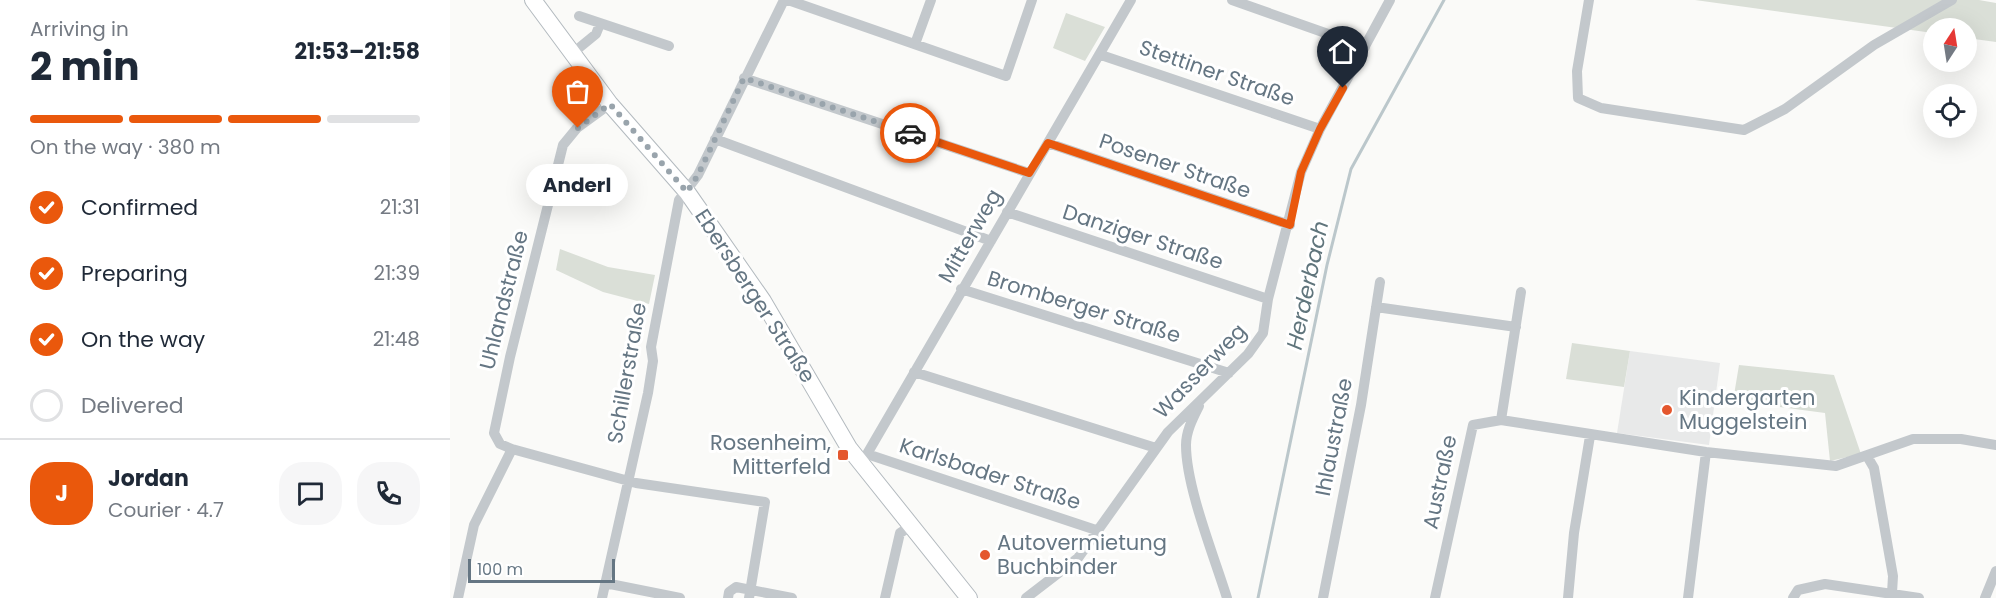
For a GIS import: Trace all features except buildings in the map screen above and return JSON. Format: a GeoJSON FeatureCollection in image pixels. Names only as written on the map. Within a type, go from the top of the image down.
{"type":"FeatureCollection","features":[{"type":"Feature","properties":{"kind":"street","name":"Ebersberger Straße"},"geometry":{"type":"LineString","coordinates":[[533,0],[574,52],[610,104],[687,192],[762,301],[849,448],[864,457],[911,526],[969,598]]}},
{"type":"Feature","properties":{"kind":"street"},"geometry":{"type":"LineString","coordinates":[[786,0],[1006,76],[1032,0]]}},
{"type":"Feature","properties":{"kind":"street","name":"Schillerstraße"},"geometry":{"type":"LineString","coordinates":[[602,598],[626,480],[648,393],[653,361],[651,347],[679,200],[687,192],[786,0]]}},
{"type":"Feature","properties":{"kind":"street"},"geometry":{"type":"LineString","coordinates":[[915,44],[931,0]]}},
{"type":"Feature","properties":{"kind":"street","name":"Mitterweg"},"geometry":{"type":"LineString","coordinates":[[864,457],[1029,173],[1101,55],[1131,0]]}},
{"type":"Feature","properties":{"kind":"street"},"geometry":{"type":"LineString","coordinates":[[1232,0],[1365,47]]}},
{"type":"Feature","properties":{"kind":"street","name":"Wasserweg"},"geometry":{"type":"LineString","coordinates":[[1026,598],[1078,558],[1156,448],[1204,395],[1229,373],[1263,333],[1268,298],[1290,225],[1301,172],[1320,129],[1390,0]]}},
{"type":"Feature","properties":{"kind":"street"},"geometry":{"type":"LineString","coordinates":[[1589,0],[1577,71],[1578,98],[1601,108],[1744,130],[1785,108],[1874,45],[1952,0]]}},
{"type":"Feature","properties":{"kind":"street"},"geometry":{"type":"LineString","coordinates":[[579,16],[669,46]]}},
{"type":"Feature","properties":{"kind":"street"},"geometry":{"type":"LineString","coordinates":[[574,52],[591,40],[600,24]]}},
{"type":"Feature","properties":{"kind":"street","name":"Stettiner Straße"},"geometry":{"type":"LineString","coordinates":[[1101,55],[1320,129]]}},
{"type":"Feature","properties":{"kind":"street"},"geometry":{"type":"LineString","coordinates":[[744,78],[1029,173]]}},
{"type":"Feature","properties":{"kind":"street","name":"Uhlandstraße"},"geometry":{"type":"LineString","coordinates":[[512,449],[500,444],[494,433],[495,421],[563,145],[578,128],[610,104]]}},
{"type":"Feature","properties":{"kind":"street"},"geometry":{"type":"LineString","coordinates":[[715,139],[991,241]]}},
{"type":"Feature","properties":{"kind":"street","name":"Posener Straße"},"geometry":{"type":"LineString","coordinates":[[1048,143],[1290,225]]}},
{"type":"Feature","properties":{"kind":"street","name":"Danziger Straße"},"geometry":{"type":"LineString","coordinates":[[1007,212],[1268,298]]}},
{"type":"Feature","properties":{"kind":"street","name":"Ihlaustraße"},"geometry":{"type":"LineString","coordinates":[[1323,598],[1361,405],[1380,282]]}},
{"type":"Feature","properties":{"kind":"street","name":"Bromberger Straße"},"geometry":{"type":"LineString","coordinates":[[962,289],[1229,373]]}},
{"type":"Feature","properties":{"kind":"street"},"geometry":{"type":"LineString","coordinates":[[1521,292],[1501,420],[1590,436],[1706,452],[1836,466],[1913,439],[1961,439],[1996,445]]}},
{"type":"Feature","properties":{"kind":"street"},"geometry":{"type":"LineString","coordinates":[[1376,307],[1516,327]]}},
{"type":"Feature","properties":{"kind":"street"},"geometry":{"type":"LineString","coordinates":[[914,372],[1156,448]]}},
{"type":"Feature","properties":{"kind":"street"},"geometry":{"type":"LineString","coordinates":[[1204,395],[1191,422],[1186,444],[1190,476],[1227,598]]}},
{"type":"Feature","properties":{"kind":"street","name":"Austraße"},"geometry":{"type":"LineString","coordinates":[[1435,598],[1473,425],[1501,420]]}},
{"type":"Feature","properties":{"kind":"street"},"geometry":{"type":"LineString","coordinates":[[1568,598],[1574,533],[1590,436]]}},
{"type":"Feature","properties":{"kind":"street"},"geometry":{"type":"LineString","coordinates":[[458,598],[470,539],[512,449],[626,480],[765,502],[750,594]]}},
{"type":"Feature","properties":{"kind":"street"},"geometry":{"type":"LineString","coordinates":[[1688,598],[1706,452]]}},
{"type":"Feature","properties":{"kind":"street"},"geometry":{"type":"LineString","coordinates":[[1868,456],[1874,468],[1893,576],[1892,593]]}},
{"type":"Feature","properties":{"kind":"street","name":"Karlsbader Straße"},"geometry":{"type":"LineString","coordinates":[[864,457],[1099,531]]}},
{"type":"Feature","properties":{"kind":"street"},"geometry":{"type":"LineString","coordinates":[[885,598],[900,533],[911,526]]}},
{"type":"Feature","properties":{"kind":"street"},"geometry":{"type":"LineString","coordinates":[[1985,598],[1996,572]]}},
{"type":"Feature","properties":{"kind":"street"},"geometry":{"type":"LineString","coordinates":[[605,583],[680,598]]}},
{"type":"Feature","properties":{"kind":"street"},"geometry":{"type":"LineString","coordinates":[[1795,594],[1825,584],[1920,598]]}},
{"type":"Feature","properties":{"kind":"street"},"geometry":{"type":"LineString","coordinates":[[728,598],[729,592],[736,587],[750,594],[792,598]]}},
{"type":"Feature","properties":{"kind":"shaded area"},"geometry":{"type":"Polygon","coordinates":[[[1695,0],[1979,0],[1996,3],[1996,42],[1977,39],[1977,18],[1923,18],[1923,32],[1695,0]]]}},
{"type":"Feature","properties":{"kind":"shaded area"},"geometry":{"type":"Polygon","coordinates":[[[1066,13],[1105,27],[1085,61],[1053,48],[1066,13]]]}},
{"type":"Feature","properties":{"kind":"shaded area"},"geometry":{"type":"Polygon","coordinates":[[[560,249],[608,267],[655,275],[649,304],[603,292],[556,270],[560,249]]]}},
{"type":"Feature","properties":{"kind":"shaded area"},"geometry":{"type":"Polygon","coordinates":[[[1572,343],[1630,351],[1624,387],[1566,379],[1572,343]]]}},
{"type":"Feature","properties":{"kind":"shaded area","name":"Kindergarten Muggelstein"},"geometry":{"type":"Polygon","coordinates":[[[1630,351],[1720,363],[1709,445],[1617,433],[1630,351]]]}},
{"type":"Feature","properties":{"kind":"shaded area"},"geometry":{"type":"Polygon","coordinates":[[[1739,365],[1834,375],[1861,454],[1830,461],[1825,413],[1733,401],[1739,365]]]}},
{"type":"Feature","properties":{"kind":"waterway","name":"Herderbach"},"geometry":{"type":"LineString","coordinates":[[1258,598],[1327,265],[1351,169],[1444,0]]}},
{"type":"Feature","properties":{"kind":"way so far"},"geometry":{"type":"LineString","coordinates":[[578,128],[610,104],[687,192],[698,175],[744,78],[910,133]]}},
{"type":"Feature","properties":{"kind":"place","name":"Anderl"},"geometry":{"type":"Point","coordinates":[578,128]}},
{"type":"Feature","properties":{"kind":"place","name":"Kindergarten Muggelstein"},"geometry":{"type":"Point","coordinates":[1667,410]}},
{"type":"Feature","properties":{"kind":"place","name":"Rosenheim, Mitterfeld"},"geometry":{"type":"Point","coordinates":[843,455]}},
{"type":"Feature","properties":{"kind":"place","name":"Autovermietung Buchbinder"},"geometry":{"type":"Point","coordinates":[985,555]}},
{"type":"Feature","properties":{"kind":"route"},"geometry":{"type":"LineString","coordinates":[[910,133],[1029,173],[1048,143],[1290,225],[1301,172],[1320,129],[1343,88]]}}]}
